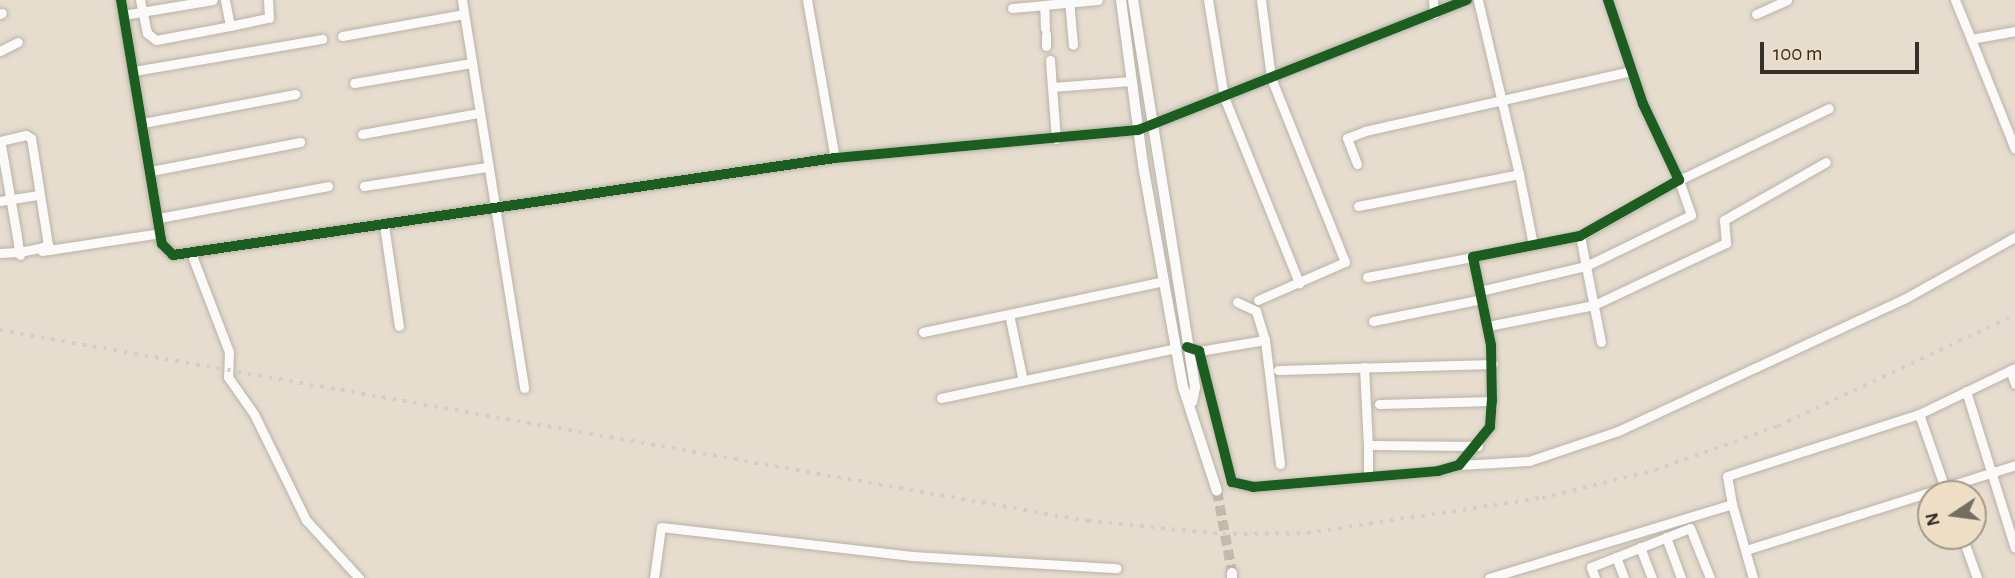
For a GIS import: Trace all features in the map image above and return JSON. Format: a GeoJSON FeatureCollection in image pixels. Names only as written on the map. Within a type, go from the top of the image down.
{"type":"FeatureCollection","features":[{"type":"Feature","properties":{"kind":"street"},"geometry":{"type":"LineString","coordinates":[[121,0],[161,233],[167,254],[191,253],[835,158],[1138,130],[1153,127],[1467,0]]}},
{"type":"Feature","properties":{"kind":"street"},"geometry":{"type":"LineString","coordinates":[[140,0],[147,33],[156,40],[269,18],[268,0]]}},
{"type":"Feature","properties":{"kind":"street"},"geometry":{"type":"LineString","coordinates":[[123,15],[213,0]]}},
{"type":"Feature","properties":{"kind":"street"},"geometry":{"type":"LineString","coordinates":[[225,0],[230,26]]}},
{"type":"Feature","properties":{"kind":"street"},"geometry":{"type":"LineString","coordinates":[[462,0],[524,388]]}},
{"type":"Feature","properties":{"kind":"street"},"geometry":{"type":"LineString","coordinates":[[807,0],[835,158]]}},
{"type":"Feature","properties":{"kind":"street"},"geometry":{"type":"LineString","coordinates":[[1012,8],[1098,0]]}},
{"type":"Feature","properties":{"kind":"street"},"geometry":{"type":"LineString","coordinates":[[1121,0],[1138,130],[1164,281],[1181,348],[1195,387],[1192,402],[1217,491]]}},
{"type":"Feature","properties":{"kind":"street"},"geometry":{"type":"LineString","coordinates":[[1132,0],[1153,127],[1181,348]]}},
{"type":"Feature","properties":{"kind":"street"},"geometry":{"type":"LineString","coordinates":[[1208,0],[1224,97],[1298,283]]}},
{"type":"Feature","properties":{"kind":"street"},"geometry":{"type":"LineString","coordinates":[[1258,300],[1345,262],[1271,78],[1261,0]]}},
{"type":"Feature","properties":{"kind":"street"},"geometry":{"type":"LineString","coordinates":[[1433,0],[1434,14]]}},
{"type":"Feature","properties":{"kind":"street"},"geometry":{"type":"LineString","coordinates":[[1478,0],[1533,245]]}},
{"type":"Feature","properties":{"kind":"street"},"geometry":{"type":"LineString","coordinates":[[1373,321],[1586,266],[1691,215],[1679,180],[1632,71],[1608,0]]}},
{"type":"Feature","properties":{"kind":"street"},"geometry":{"type":"LineString","coordinates":[[1756,14],[1787,0]]}},
{"type":"Feature","properties":{"kind":"street"},"geometry":{"type":"LineString","coordinates":[[1955,0],[2015,149]]}},
{"type":"Feature","properties":{"kind":"street"},"geometry":{"type":"LineString","coordinates":[[1070,1],[1073,45]]}},
{"type":"Feature","properties":{"kind":"street"},"geometry":{"type":"LineString","coordinates":[[1044,5],[1046,46]]}},
{"type":"Feature","properties":{"kind":"street"},"geometry":{"type":"LineString","coordinates":[[342,36],[464,14]]}},
{"type":"Feature","properties":{"kind":"street"},"geometry":{"type":"LineString","coordinates":[[1971,39],[2015,31]]}},
{"type":"Feature","properties":{"kind":"street"},"geometry":{"type":"LineString","coordinates":[[134,71],[322,40]]}},
{"type":"Feature","properties":{"kind":"street"},"geometry":{"type":"LineString","coordinates":[[0,51],[18,41]]}},
{"type":"Feature","properties":{"kind":"street"},"geometry":{"type":"LineString","coordinates":[[1049,60],[1056,139]]}},
{"type":"Feature","properties":{"kind":"street"},"geometry":{"type":"LineString","coordinates":[[354,83],[471,63]]}},
{"type":"Feature","properties":{"kind":"street"},"geometry":{"type":"LineString","coordinates":[[1357,164],[1347,138],[1501,99],[1632,71]]}},
{"type":"Feature","properties":{"kind":"street"},"geometry":{"type":"LineString","coordinates":[[1052,87],[1131,81]]}},
{"type":"Feature","properties":{"kind":"street"},"geometry":{"type":"LineString","coordinates":[[142,123],[295,94]]}},
{"type":"Feature","properties":{"kind":"street"},"geometry":{"type":"LineString","coordinates":[[1367,277],[1580,236],[1679,180],[1829,108]]}},
{"type":"Feature","properties":{"kind":"street"},"geometry":{"type":"LineString","coordinates":[[362,134],[479,113]]}},
{"type":"Feature","properties":{"kind":"street"},"geometry":{"type":"LineString","coordinates":[[13,136],[31,138],[48,244],[19,253],[5,200],[0,145],[13,136]]}},
{"type":"Feature","properties":{"kind":"street"},"geometry":{"type":"LineString","coordinates":[[151,171],[300,142]]}},
{"type":"Feature","properties":{"kind":"street"},"geometry":{"type":"LineString","coordinates":[[1488,326],[1594,305],[1726,243],[1724,219],[1826,162]]}},
{"type":"Feature","properties":{"kind":"street"},"geometry":{"type":"LineString","coordinates":[[364,186],[487,167]]}},
{"type":"Feature","properties":{"kind":"street"},"geometry":{"type":"LineString","coordinates":[[1359,206],[1519,174]]}},
{"type":"Feature","properties":{"kind":"street"},"geometry":{"type":"LineString","coordinates":[[159,218],[328,186]]}},
{"type":"Feature","properties":{"kind":"street"},"geometry":{"type":"LineString","coordinates":[[5,200],[39,195]]}},
{"type":"Feature","properties":{"kind":"street"},"geometry":{"type":"LineString","coordinates":[[384,225],[399,326]]}},
{"type":"Feature","properties":{"kind":"street"},"geometry":{"type":"LineString","coordinates":[[0,256],[161,233]]}},
{"type":"Feature","properties":{"kind":"street"},"geometry":{"type":"LineString","coordinates":[[1580,236],[1601,342]]}},
{"type":"Feature","properties":{"kind":"street"},"geometry":{"type":"LineString","coordinates":[[1199,351],[1232,482],[1253,487],[1529,461],[1618,431],[1904,299],[2015,237]]}},
{"type":"Feature","properties":{"kind":"street"},"geometry":{"type":"LineString","coordinates":[[191,253],[229,352],[228,377],[254,414],[306,520],[359,578]]}},
{"type":"Feature","properties":{"kind":"street"},"geometry":{"type":"LineString","coordinates":[[1459,466],[1478,446],[1490,427],[1492,401],[1493,364],[1488,326],[1473,257]]}},
{"type":"Feature","properties":{"kind":"street"},"geometry":{"type":"LineString","coordinates":[[923,332],[1164,281]]}},
{"type":"Feature","properties":{"kind":"street"},"geometry":{"type":"LineString","coordinates":[[1237,302],[1256,311],[1265,340],[1280,464]]}},
{"type":"Feature","properties":{"kind":"street"},"geometry":{"type":"LineString","coordinates":[[1009,314],[1023,381]]}},
{"type":"Feature","properties":{"kind":"street"},"geometry":{"type":"LineString","coordinates":[[941,398],[1181,348],[1199,351],[1265,340]]}},
{"type":"Feature","properties":{"kind":"street"},"geometry":{"type":"LineString","coordinates":[[1278,370],[1493,364]]}},
{"type":"Feature","properties":{"kind":"street"},"geometry":{"type":"LineString","coordinates":[[1364,367],[1368,475]]}},
{"type":"Feature","properties":{"kind":"street"},"geometry":{"type":"LineString","coordinates":[[1753,578],[1732,504],[1727,475],[1919,414],[2013,369],[2015,384]]}},
{"type":"Feature","properties":{"kind":"street"},"geometry":{"type":"LineString","coordinates":[[1966,391],[2014,542]]}},
{"type":"Feature","properties":{"kind":"street"},"geometry":{"type":"LineString","coordinates":[[1380,404],[1492,401]]}},
{"type":"Feature","properties":{"kind":"street"},"geometry":{"type":"LineString","coordinates":[[1919,414],[1941,480]]}},
{"type":"Feature","properties":{"kind":"street"},"geometry":{"type":"LineString","coordinates":[[1368,445],[1478,446]]}},
{"type":"Feature","properties":{"kind":"street"},"geometry":{"type":"LineString","coordinates":[[1973,480],[2015,465]]}},
{"type":"Feature","properties":{"kind":"street"},"geometry":{"type":"LineString","coordinates":[[1746,550],[1917,499]]}},
{"type":"Feature","properties":{"kind":"street"},"geometry":{"type":"LineString","coordinates":[[1489,578],[1732,504]]}},
{"type":"Feature","properties":{"kind":"street"},"geometry":{"type":"LineString","coordinates":[[654,578],[661,527],[912,556],[1117,568]]}},
{"type":"Feature","properties":{"kind":"street"},"geometry":{"type":"LineString","coordinates":[[1595,578],[1591,567],[1690,528],[1710,578]]}},
{"type":"Feature","properties":{"kind":"street"},"geometry":{"type":"LineString","coordinates":[[1665,537],[1681,578]]}},
{"type":"Feature","properties":{"kind":"street"},"geometry":{"type":"LineString","coordinates":[[1640,547],[1652,578]]}},
{"type":"Feature","properties":{"kind":"street"},"geometry":{"type":"LineString","coordinates":[[1967,550],[1977,578]]}},
{"type":"Feature","properties":{"kind":"street"},"geometry":{"type":"LineString","coordinates":[[1616,557],[1624,578]]}},
{"type":"Feature","properties":{"kind":"tunnel"},"geometry":{"type":"LineString","coordinates":[[1217,491],[1232,573]]}},
{"type":"Feature","properties":{"kind":"railway"},"geometry":{"type":"LineString","coordinates":[[0,330],[1088,521],[1223,534],[1307,533],[1542,498],[1655,470],[1778,426],[2015,315]]}},
{"type":"Feature","properties":{"kind":"cycle path"},"geometry":{"type":"LineString","coordinates":[[121,0],[162,244],[173,255],[835,158],[1138,130],[1467,0]]}},
{"type":"Feature","properties":{"kind":"cycle path"},"geometry":{"type":"LineString","coordinates":[[1187,347],[1199,351],[1232,482],[1253,487],[1438,471],[1459,465],[1490,427],[1492,401],[1491,345],[1473,257],[1580,236],[1679,180],[1643,104],[1608,0]]}}]}
